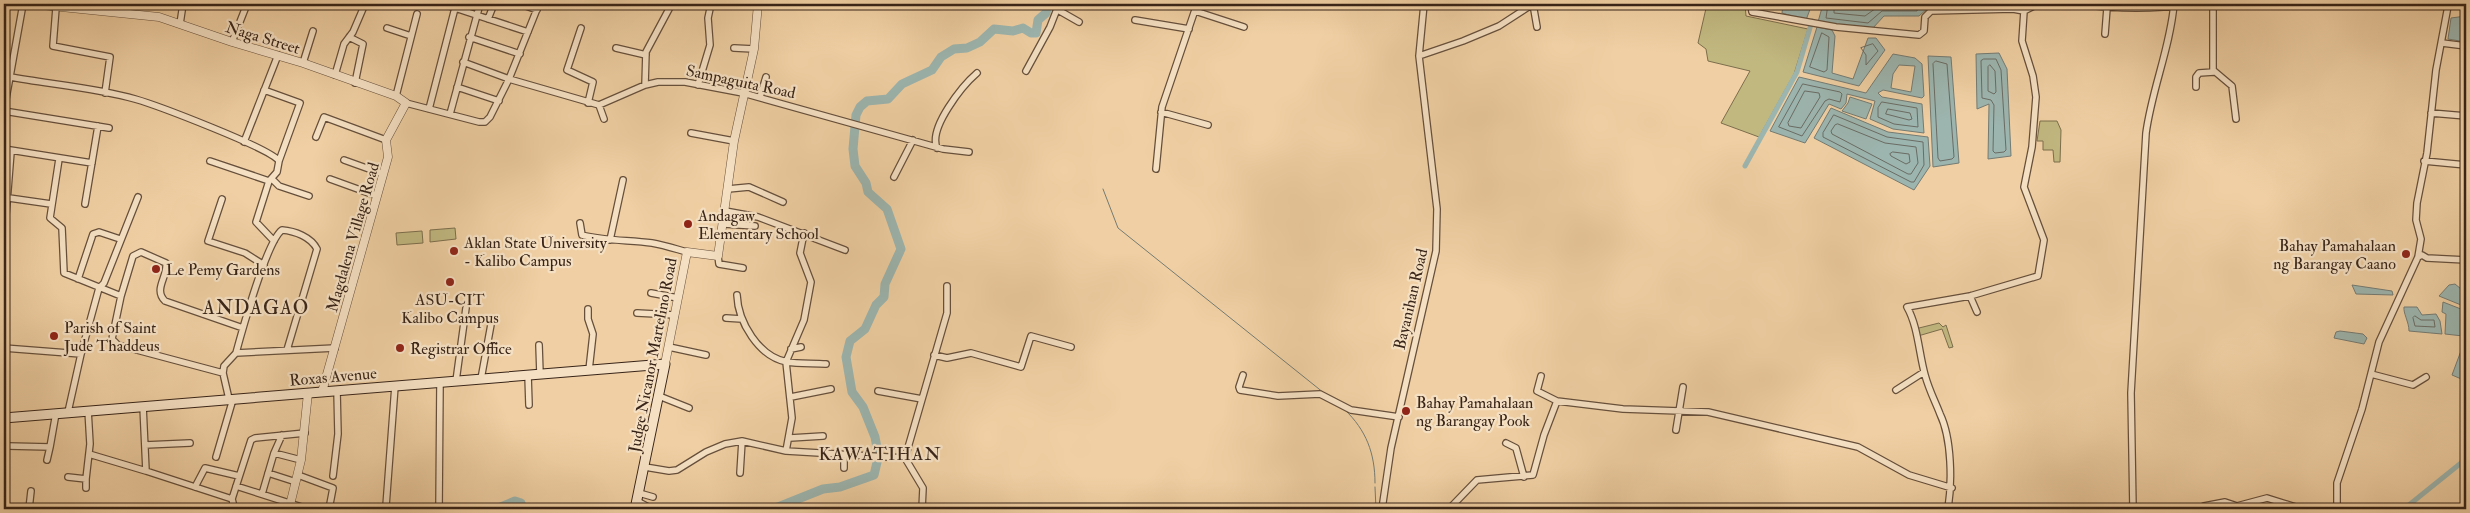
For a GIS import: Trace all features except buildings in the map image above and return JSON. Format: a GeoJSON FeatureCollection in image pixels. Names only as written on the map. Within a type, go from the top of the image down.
{"type":"FeatureCollection","features":[{"type":"Feature","properties":{"kind":"main road","name":"Roxas Avenue"},"geometry":{"type":"LineString","coordinates":[[4,418],[665,364]]}},
{"type":"Feature","properties":{"kind":"main road","name":"Judge Nicanor Martelino Road"},"geometry":{"type":"LineString","coordinates":[[637,501],[665,364]]}},
{"type":"Feature","properties":{"kind":"street"},"geometry":{"type":"LineString","coordinates":[[23,4],[4,111],[109,128]]}},
{"type":"Feature","properties":{"kind":"street","name":"Naga Street"},"geometry":{"type":"LineString","coordinates":[[32,4],[56,8],[159,17],[232,42],[304,63],[354,83],[396,96]]}},
{"type":"Feature","properties":{"kind":"street"},"geometry":{"type":"LineString","coordinates":[[180,24],[183,4]]}},
{"type":"Feature","properties":{"kind":"street"},"geometry":{"type":"LineString","coordinates":[[232,42],[247,4]]}},
{"type":"Feature","properties":{"kind":"street"},"geometry":{"type":"LineString","coordinates":[[335,76],[344,44],[365,4]]}},
{"type":"Feature","properties":{"kind":"street"},"geometry":{"type":"LineString","coordinates":[[443,4],[459,7],[475,16],[528,32]]}},
{"type":"Feature","properties":{"kind":"street"},"geometry":{"type":"LineString","coordinates":[[450,114],[479,4],[493,6],[488,19]]}},
{"type":"Feature","properties":{"kind":"street"},"geometry":{"type":"LineString","coordinates":[[418,14],[396,96],[406,103],[485,122],[499,101],[509,80],[539,4]]}},
{"type":"Feature","properties":{"kind":"street"},"geometry":{"type":"LineString","coordinates":[[645,85],[646,55],[650,43],[669,9],[666,4]]}},
{"type":"Feature","properties":{"kind":"street"},"geometry":{"type":"LineString","coordinates":[[698,84],[710,45],[708,18],[711,4]]}},
{"type":"Feature","properties":{"kind":"street"},"geometry":{"type":"LineString","coordinates":[[742,268],[722,266],[719,264],[718,256],[726,211],[734,140],[754,49],[758,4]]}},
{"type":"Feature","properties":{"kind":"street"},"geometry":{"type":"LineString","coordinates":[[1156,169],[1161,112],[1197,4]]}},
{"type":"Feature","properties":{"kind":"street","name":"Bayanihan Road"},"geometry":{"type":"LineString","coordinates":[[1382,509],[1391,448],[1430,283],[1437,243],[1437,209],[1419,56],[1424,4]]}},
{"type":"Feature","properties":{"kind":"street"},"geometry":{"type":"LineString","coordinates":[[1419,56],[1499,26],[1533,4],[1537,27]]}},
{"type":"Feature","properties":{"kind":"street"},"geometry":{"type":"LineString","coordinates":[[1751,4],[1752,12],[1836,28],[1919,35],[1924,30],[1925,17],[1931,11],[2013,9],[2024,11],[2038,4]]}},
{"type":"Feature","properties":{"kind":"street"},"geometry":{"type":"LineString","coordinates":[[2078,4],[2127,9],[2189,4]]}},
{"type":"Feature","properties":{"kind":"street"},"geometry":{"type":"LineString","coordinates":[[2213,4],[2214,72]]}},
{"type":"Feature","properties":{"kind":"street"},"geometry":{"type":"LineString","coordinates":[[2259,4],[2289,4]]}},
{"type":"Feature","properties":{"kind":"street"},"geometry":{"type":"LineString","coordinates":[[2337,509],[2337,482],[2362,409],[2379,342],[2418,257],[2421,239],[2416,220],[2416,204],[2448,5],[2438,4]]}},
{"type":"Feature","properties":{"kind":"street"},"geometry":{"type":"LineString","coordinates":[[2133,509],[2131,393],[2146,133],[2169,36],[2174,5]]}},
{"type":"Feature","properties":{"kind":"street"},"geometry":{"type":"LineString","coordinates":[[526,6],[537,10]]}},
{"type":"Feature","properties":{"kind":"street"},"geometry":{"type":"LineString","coordinates":[[429,109],[459,7]]}},
{"type":"Feature","properties":{"kind":"street"},"geometry":{"type":"LineString","coordinates":[[1026,71],[1058,7],[1079,22]]}},
{"type":"Feature","properties":{"kind":"street"},"geometry":{"type":"LineString","coordinates":[[56,8],[54,46],[110,57],[105,93]]}},
{"type":"Feature","properties":{"kind":"street"},"geometry":{"type":"LineString","coordinates":[[2105,34],[2107,8]]}},
{"type":"Feature","properties":{"kind":"street"},"geometry":{"type":"LineString","coordinates":[[1195,11],[1244,27]]}},
{"type":"Feature","properties":{"kind":"street"},"geometry":{"type":"LineString","coordinates":[[1948,509],[1952,488],[1949,480],[1947,435],[1940,414],[1932,400],[1908,307],[1970,296],[2038,276],[2044,246],[2024,187],[2032,147],[2036,97],[2033,76],[2022,41],[2024,11]]}},
{"type":"Feature","properties":{"kind":"street"},"geometry":{"type":"LineString","coordinates":[[1135,20],[1189,29]]}},
{"type":"Feature","properties":{"kind":"street"},"geometry":{"type":"LineString","coordinates":[[387,28],[411,36]]}},
{"type":"Feature","properties":{"kind":"street"},"geometry":{"type":"LineString","coordinates":[[581,28],[566,70],[593,82],[588,103]]}},
{"type":"Feature","properties":{"kind":"street"},"geometry":{"type":"LineString","coordinates":[[304,63],[313,31]]}},
{"type":"Feature","properties":{"kind":"street"},"geometry":{"type":"LineString","coordinates":[[349,37],[363,44],[354,83]]}},
{"type":"Feature","properties":{"kind":"street"},"geometry":{"type":"LineString","coordinates":[[469,37],[520,54]]}},
{"type":"Feature","properties":{"kind":"street"},"geometry":{"type":"LineString","coordinates":[[2442,42],[2466,46]]}},
{"type":"Feature","properties":{"kind":"street"},"geometry":{"type":"LineString","coordinates":[[616,48],[646,55]]}},
{"type":"Feature","properties":{"kind":"street"},"geometry":{"type":"LineString","coordinates":[[734,48],[754,49]]}},
{"type":"Feature","properties":{"kind":"street"},"geometry":{"type":"LineString","coordinates":[[244,142],[278,55]]}},
{"type":"Feature","properties":{"kind":"street"},"geometry":{"type":"LineString","coordinates":[[463,62],[509,80],[599,105],[604,119]]}},
{"type":"Feature","properties":{"kind":"street"},"geometry":{"type":"LineString","coordinates":[[2196,87],[2198,73],[2214,72],[2232,86],[2236,119]]}},
{"type":"Feature","properties":{"kind":"street"},"geometry":{"type":"LineString","coordinates":[[937,148],[936,132],[953,100],[965,84],[978,73]]}},
{"type":"Feature","properties":{"kind":"street"},"geometry":{"type":"LineString","coordinates":[[10,77],[136,99],[244,142],[273,155],[278,161]]}},
{"type":"Feature","properties":{"kind":"street"},"geometry":{"type":"LineString","coordinates":[[760,97],[766,77]]}},
{"type":"Feature","properties":{"kind":"street","name":"Sampaguita Road"},"geometry":{"type":"LineString","coordinates":[[599,105],[645,85],[672,81],[698,84],[760,97],[937,148],[969,152]]}},
{"type":"Feature","properties":{"kind":"street"},"geometry":{"type":"LineString","coordinates":[[456,87],[499,101]]}},
{"type":"Feature","properties":{"kind":"street"},"geometry":{"type":"LineString","coordinates":[[264,90],[300,104],[278,161],[278,169],[270,180],[256,222],[274,241]]}},
{"type":"Feature","properties":{"kind":"street","name":"Magdalena Village Road"},"geometry":{"type":"LineString","coordinates":[[322,392],[388,157],[386,140],[406,103]]}},
{"type":"Feature","properties":{"kind":"street"},"geometry":{"type":"LineString","coordinates":[[1161,112],[1208,125]]}},
{"type":"Feature","properties":{"kind":"street"},"geometry":{"type":"LineString","coordinates":[[2431,113],[2466,116]]}},
{"type":"Feature","properties":{"kind":"street"},"geometry":{"type":"LineString","coordinates":[[316,137],[324,117],[386,140]]}},
{"type":"Feature","properties":{"kind":"street"},"geometry":{"type":"LineString","coordinates":[[85,204],[98,126]]}},
{"type":"Feature","properties":{"kind":"street"},"geometry":{"type":"LineString","coordinates":[[691,133],[734,140]]}},
{"type":"Feature","properties":{"kind":"street"},"geometry":{"type":"LineString","coordinates":[[894,177],[913,140]]}},
{"type":"Feature","properties":{"kind":"street"},"geometry":{"type":"LineString","coordinates":[[4,149],[11,152],[47,155],[59,159],[92,163]]}},
{"type":"Feature","properties":{"kind":"street"},"geometry":{"type":"LineString","coordinates":[[4,240],[11,152]]}},
{"type":"Feature","properties":{"kind":"street"},"geometry":{"type":"LineString","coordinates":[[59,159],[50,218],[62,228],[64,273],[121,296]]}},
{"type":"Feature","properties":{"kind":"street"},"geometry":{"type":"LineString","coordinates":[[344,160],[383,174]]}},
{"type":"Feature","properties":{"kind":"street"},"geometry":{"type":"LineString","coordinates":[[210,161],[270,180],[280,186],[309,196]]}},
{"type":"Feature","properties":{"kind":"street"},"geometry":{"type":"LineString","coordinates":[[2424,161],[2466,165]]}},
{"type":"Feature","properties":{"kind":"street"},"geometry":{"type":"LineString","coordinates":[[330,179],[377,196]]}},
{"type":"Feature","properties":{"kind":"street"},"geometry":{"type":"LineString","coordinates":[[610,240],[623,180]]}},
{"type":"Feature","properties":{"kind":"street"},"geometry":{"type":"LineString","coordinates":[[728,189],[749,187],[783,202]]}},
{"type":"Feature","properties":{"kind":"street"},"geometry":{"type":"LineString","coordinates":[[68,412],[99,288],[104,284],[138,197]]}},
{"type":"Feature","properties":{"kind":"street"},"geometry":{"type":"LineString","coordinates":[[8,198],[51,204]]}},
{"type":"Feature","properties":{"kind":"street"},"geometry":{"type":"LineString","coordinates":[[222,198],[208,241],[245,253],[264,265]]}},
{"type":"Feature","properties":{"kind":"street"},"geometry":{"type":"LineString","coordinates":[[726,211],[748,214],[845,250]]}},
{"type":"Feature","properties":{"kind":"street"},"geometry":{"type":"LineString","coordinates":[[580,223],[582,234],[610,240],[654,243],[687,252]]}},
{"type":"Feature","properties":{"kind":"street"},"geometry":{"type":"LineString","coordinates":[[724,224],[755,226]]}},
{"type":"Feature","properties":{"kind":"street"},"geometry":{"type":"LineString","coordinates":[[216,457],[231,399],[223,373],[224,366],[236,353],[264,265],[274,241],[279,232],[289,231],[313,242],[317,249],[287,350]]}},
{"type":"Feature","properties":{"kind":"street"},"geometry":{"type":"LineString","coordinates":[[78,279],[93,234],[99,232],[120,239]]}},
{"type":"Feature","properties":{"kind":"street"},"geometry":{"type":"LineString","coordinates":[[786,451],[790,438],[791,397],[786,362],[807,311],[812,282],[800,253],[804,234]]}},
{"type":"Feature","properties":{"kind":"street"},"geometry":{"type":"LineString","coordinates":[[223,373],[115,344],[112,336],[133,256],[141,252],[166,263],[160,289],[160,295],[165,302],[243,328]]}},
{"type":"Feature","properties":{"kind":"street","name":"Judge Nicanor Martelino Road"},"geometry":{"type":"LineString","coordinates":[[665,364],[687,252],[718,256]]}},
{"type":"Feature","properties":{"kind":"street"},"geometry":{"type":"LineString","coordinates":[[2418,257],[2466,260]]}},
{"type":"Feature","properties":{"kind":"street"},"geometry":{"type":"LineString","coordinates":[[922,509],[923,488],[905,458],[947,313],[947,286]]}},
{"type":"Feature","properties":{"kind":"street"},"geometry":{"type":"LineString","coordinates":[[651,293],[678,298]]}},
{"type":"Feature","properties":{"kind":"street"},"geometry":{"type":"LineString","coordinates":[[737,295],[737,308],[761,348],[772,356],[786,362],[826,364]]}},
{"type":"Feature","properties":{"kind":"street"},"geometry":{"type":"LineString","coordinates":[[1970,296],[1977,312]]}},
{"type":"Feature","properties":{"kind":"street"},"geometry":{"type":"LineString","coordinates":[[456,381],[466,308]]}},
{"type":"Feature","properties":{"kind":"street"},"geometry":{"type":"LineString","coordinates":[[588,308],[588,320],[594,334],[589,370]]}},
{"type":"Feature","properties":{"kind":"street"},"geometry":{"type":"LineString","coordinates":[[637,314],[675,315]]}},
{"type":"Feature","properties":{"kind":"street"},"geometry":{"type":"LineString","coordinates":[[726,318],[742,319]]}},
{"type":"Feature","properties":{"kind":"street"},"geometry":{"type":"LineString","coordinates":[[481,379],[492,319]]}},
{"type":"Feature","properties":{"kind":"street"},"geometry":{"type":"LineString","coordinates":[[934,355],[947,358],[971,353],[1021,367],[1031,336],[1072,347]]}},
{"type":"Feature","properties":{"kind":"street"},"geometry":{"type":"LineString","coordinates":[[539,345],[540,374]]}},
{"type":"Feature","properties":{"kind":"street"},"geometry":{"type":"LineString","coordinates":[[669,347],[706,355]]}},
{"type":"Feature","properties":{"kind":"street"},"geometry":{"type":"LineString","coordinates":[[791,349],[801,347]]}},
{"type":"Feature","properties":{"kind":"street"},"geometry":{"type":"LineString","coordinates":[[4,348],[81,354]]}},
{"type":"Feature","properties":{"kind":"street"},"geometry":{"type":"LineString","coordinates":[[236,353],[335,348]]}},
{"type":"Feature","properties":{"kind":"street"},"geometry":{"type":"LineString","coordinates":[[1896,390],[1924,372]]}},
{"type":"Feature","properties":{"kind":"street"},"geometry":{"type":"LineString","coordinates":[[2371,374],[2413,385],[2426,377]]}},
{"type":"Feature","properties":{"kind":"street"},"geometry":{"type":"LineString","coordinates":[[1243,375],[1239,387],[1240,390],[1278,396],[1320,394],[1352,410],[1399,417]]}},
{"type":"Feature","properties":{"kind":"street"},"geometry":{"type":"LineString","coordinates":[[528,376],[529,405]]}},
{"type":"Feature","properties":{"kind":"street"},"geometry":{"type":"LineString","coordinates":[[1541,376],[1537,391],[1557,401],[1623,409],[1681,409],[1708,412],[1858,447],[1909,475],[1952,488]]}},
{"type":"Feature","properties":{"kind":"street"},"geometry":{"type":"LineString","coordinates":[[439,509],[440,383]]}},
{"type":"Feature","properties":{"kind":"street"},"geometry":{"type":"LineString","coordinates":[[386,506],[395,386]]}},
{"type":"Feature","properties":{"kind":"street"},"geometry":{"type":"LineString","coordinates":[[1676,430],[1681,409],[1683,387]]}},
{"type":"Feature","properties":{"kind":"street"},"geometry":{"type":"LineString","coordinates":[[791,397],[830,389]]}},
{"type":"Feature","properties":{"kind":"street"},"geometry":{"type":"LineString","coordinates":[[333,476],[338,434],[337,391]]}},
{"type":"Feature","properties":{"kind":"street"},"geometry":{"type":"LineString","coordinates":[[878,392],[922,399]]}},
{"type":"Feature","properties":{"kind":"street"},"geometry":{"type":"LineString","coordinates":[[290,506],[301,460],[308,393]]}},
{"type":"Feature","properties":{"kind":"street"},"geometry":{"type":"LineString","coordinates":[[659,396],[689,408]]}},
{"type":"Feature","properties":{"kind":"street"},"geometry":{"type":"LineString","coordinates":[[1449,509],[1477,480],[1532,475],[1557,401]]}},
{"type":"Feature","properties":{"kind":"street"},"geometry":{"type":"LineString","coordinates":[[143,406],[146,471]]}},
{"type":"Feature","properties":{"kind":"street"},"geometry":{"type":"LineString","coordinates":[[86,488],[89,454],[88,410]]}},
{"type":"Feature","properties":{"kind":"street"},"geometry":{"type":"LineString","coordinates":[[47,460],[56,413]]}},
{"type":"Feature","properties":{"kind":"street"},"geometry":{"type":"LineString","coordinates":[[238,509],[234,507],[232,499],[251,440],[305,433]]}},
{"type":"Feature","properties":{"kind":"street"},"geometry":{"type":"LineString","coordinates":[[262,494],[274,453],[282,435]]}},
{"type":"Feature","properties":{"kind":"street"},"geometry":{"type":"LineString","coordinates":[[790,438],[823,436]]}},
{"type":"Feature","properties":{"kind":"street"},"geometry":{"type":"LineString","coordinates":[[645,468],[677,470],[706,452],[725,444],[742,441],[786,451],[905,458]]}},
{"type":"Feature","properties":{"kind":"street"},"geometry":{"type":"LineString","coordinates":[[740,473],[742,441]]}},
{"type":"Feature","properties":{"kind":"street"},"geometry":{"type":"LineString","coordinates":[[145,445],[190,443]]}},
{"type":"Feature","properties":{"kind":"street"},"geometry":{"type":"LineString","coordinates":[[1506,443],[1516,448],[1524,476]]}},
{"type":"Feature","properties":{"kind":"street"},"geometry":{"type":"LineString","coordinates":[[8,446],[50,447]]}},
{"type":"Feature","properties":{"kind":"street"},"geometry":{"type":"LineString","coordinates":[[274,453],[301,460]]}},
{"type":"Feature","properties":{"kind":"street"},"geometry":{"type":"LineString","coordinates":[[89,454],[232,499]]}},
{"type":"Feature","properties":{"kind":"street"},"geometry":{"type":"LineString","coordinates":[[844,455],[844,468]]}},
{"type":"Feature","properties":{"kind":"street"},"geometry":{"type":"LineString","coordinates":[[195,487],[205,468],[239,476]]}},
{"type":"Feature","properties":{"kind":"street"},"geometry":{"type":"LineString","coordinates":[[268,473],[297,478],[333,488],[329,509]]}},
{"type":"Feature","properties":{"kind":"street"},"geometry":{"type":"LineString","coordinates":[[68,477],[86,479]]}},
{"type":"Feature","properties":{"kind":"street"},"geometry":{"type":"LineString","coordinates":[[236,486],[262,494],[290,506],[308,509]]}},
{"type":"Feature","properties":{"kind":"street"},"geometry":{"type":"LineString","coordinates":[[29,509],[31,491]]}},
{"type":"Feature","properties":{"kind":"street"},"geometry":{"type":"LineString","coordinates":[[637,501],[654,497]]}},
{"type":"Feature","properties":{"kind":"street"},"geometry":{"type":"LineString","coordinates":[[2204,506],[2224,502],[2236,506],[2267,498],[2302,509]]}},
{"type":"Feature","properties":{"kind":"street"},"geometry":{"type":"LineString","coordinates":[[637,501],[652,509]]}},
{"type":"Feature","properties":{"kind":"shaded area"},"geometry":{"type":"Polygon","coordinates":[[[1707,4],[1745,4],[1746,16],[1808,29],[1794,74],[1759,137],[1721,123],[1750,71],[1708,61],[1706,49],[1698,43],[1707,4]]]}},
{"type":"Feature","properties":{"kind":"shaded area"},"geometry":{"type":"Polygon","coordinates":[[[2040,121],[2057,121],[2061,130],[2060,162],[2054,162],[2053,150],[2043,150],[2043,141],[2037,141],[2040,121]]]}},
{"type":"Feature","properties":{"kind":"shaded area"},"geometry":{"type":"Polygon","coordinates":[[[455,228],[456,239],[430,242],[430,230],[455,228]]]}},
{"type":"Feature","properties":{"kind":"shaded area"},"geometry":{"type":"Polygon","coordinates":[[[422,231],[423,243],[397,245],[396,233],[422,231]]]}},
{"type":"Feature","properties":{"kind":"shaded area"},"geometry":{"type":"Polygon","coordinates":[[[1939,323],[1943,327],[1946,325],[1953,347],[1949,348],[1942,329],[1918,336],[1915,329],[1939,323]]]}},
{"type":"Feature","properties":{"kind":"water"},"geometry":{"type":"Polygon","coordinates":[[[1783,4],[1812,4],[1806,20],[1782,13],[1783,4]]]}},
{"type":"Feature","properties":{"kind":"water"},"geometry":{"type":"Polygon","coordinates":[[[1823,4],[1923,4],[1927,9],[1919,16],[1884,16],[1872,29],[1818,22],[1823,4]]]}},
{"type":"Feature","properties":{"kind":"water"},"geometry":{"type":"Polygon","coordinates":[[[2466,16],[2466,42],[2448,39],[2451,18],[2466,16]]]}},
{"type":"Feature","properties":{"kind":"water"},"geometry":{"type":"Polygon","coordinates":[[[1817,27],[1832,30],[1835,36],[1832,73],[1853,79],[1868,38],[1876,38],[1885,50],[1859,86],[1803,72],[1817,27]]]}},
{"type":"Feature","properties":{"kind":"water"},"geometry":{"type":"Polygon","coordinates":[[[1999,53],[2007,69],[2011,156],[1988,159],[1989,104],[1977,109],[1976,54],[1999,53]]]}},
{"type":"Feature","properties":{"kind":"water"},"geometry":{"type":"Polygon","coordinates":[[[1893,54],[1915,58],[1922,64],[1924,96],[1922,98],[1883,90],[1878,93],[1882,97],[1922,104],[1924,133],[1893,129],[1870,119],[1875,101],[1847,94],[1846,103],[1841,109],[1829,104],[1805,143],[1770,131],[1799,77],[1866,93],[1893,54]],[[1899,65],[1893,74],[1891,88],[1911,92],[1915,66],[1899,65]]]}},
{"type":"Feature","properties":{"kind":"water"},"geometry":{"type":"Polygon","coordinates":[[[1928,56],[1951,57],[1959,163],[1933,167],[1928,56]]]}},
{"type":"Feature","properties":{"kind":"water"},"geometry":{"type":"Polygon","coordinates":[[[1850,97],[1872,104],[1866,119],[1842,111],[1850,97]]]}},
{"type":"Feature","properties":{"kind":"water"},"geometry":{"type":"Polygon","coordinates":[[[1831,108],[1888,132],[1928,137],[1930,166],[1914,190],[1814,138],[1831,108]]]}},
{"type":"Feature","properties":{"kind":"water"},"geometry":{"type":"Polygon","coordinates":[[[2455,284],[2466,293],[2466,307],[2439,296],[2449,285],[2455,284]]]}},
{"type":"Feature","properties":{"kind":"water"},"geometry":{"type":"Polygon","coordinates":[[[2352,285],[2392,291],[2393,295],[2356,294],[2352,285]]]}},
{"type":"Feature","properties":{"kind":"water"},"geometry":{"type":"Polygon","coordinates":[[[2443,302],[2466,311],[2466,333],[2463,336],[2445,334],[2446,314],[2442,312],[2443,302]]]}},
{"type":"Feature","properties":{"kind":"water"},"geometry":{"type":"Polygon","coordinates":[[[2404,307],[2417,307],[2422,315],[2436,314],[2440,321],[2442,334],[2409,331],[2404,307]]]}},
{"type":"Feature","properties":{"kind":"water"},"geometry":{"type":"Polygon","coordinates":[[[2336,332],[2363,334],[2367,338],[2364,344],[2334,338],[2336,332]]]}},
{"type":"Feature","properties":{"kind":"water"},"geometry":{"type":"Polygon","coordinates":[[[2466,341],[2466,381],[2452,375],[2466,341]]]}},
{"type":"Feature","properties":{"kind":"waterway"},"geometry":{"type":"LineString","coordinates":[[878,453],[875,437],[863,407],[852,392],[846,357],[850,341],[865,329],[876,305],[884,297],[885,284],[901,249],[887,209],[868,192],[866,183],[855,166],[853,149],[856,115],[860,107],[867,101],[888,99],[902,84],[932,70],[941,57],[954,49],[967,48],[980,42],[994,29],[1013,31],[1023,28],[1031,33],[1036,33],[1038,20],[1046,13],[1048,4]]}},
{"type":"Feature","properties":{"kind":"waterway"},"geometry":{"type":"LineString","coordinates":[[1745,166],[1797,72],[1812,21]]}},
{"type":"Feature","properties":{"kind":"waterway"},"geometry":{"type":"LineString","coordinates":[[1103,189],[1118,228],[1324,393]]}},
{"type":"Feature","properties":{"kind":"waterway"},"geometry":{"type":"LineString","coordinates":[[1345,410],[1359,426],[1368,443],[1375,472],[1375,483]]}},
{"type":"Feature","properties":{"kind":"waterway"},"geometry":{"type":"LineString","coordinates":[[773,509],[823,489],[840,487],[874,475],[878,458]]}},
{"type":"Feature","properties":{"kind":"waterway"},"geometry":{"type":"LineString","coordinates":[[2404,509],[2466,459]]}},
{"type":"Feature","properties":{"kind":"waterway"},"geometry":{"type":"LineString","coordinates":[[1375,487],[1376,509]]}},
{"type":"Feature","properties":{"kind":"waterway"},"geometry":{"type":"LineString","coordinates":[[496,509],[515,501],[521,503],[522,509]]}},
{"type":"Feature","properties":{"kind":"waterway"},"geometry":{"type":"LineString","coordinates":[[369,509],[379,509]]}},
{"type":"Feature","properties":{"kind":"place","name":"Andagaw Elementary School"},"geometry":{"type":"Point","coordinates":[688,224]}},
{"type":"Feature","properties":{"kind":"place","name":"Aklan State University - Kalibo Campus"},"geometry":{"type":"Point","coordinates":[454,251]}},
{"type":"Feature","properties":{"kind":"place","name":"Bahay Pamahalaan ng Barangay Caano"},"geometry":{"type":"Point","coordinates":[2406,254]}},
{"type":"Feature","properties":{"kind":"place","name":"Le Pemy Gardens"},"geometry":{"type":"Point","coordinates":[156,269]}},
{"type":"Feature","properties":{"kind":"place","name":"ASU-CIT Kalibo Campus"},"geometry":{"type":"Point","coordinates":[450,282]}},
{"type":"Feature","properties":{"kind":"place","name":"Parish of Saint Jude Thaddeus"},"geometry":{"type":"Point","coordinates":[54,336]}},
{"type":"Feature","properties":{"kind":"place","name":"Registrar Office"},"geometry":{"type":"Point","coordinates":[400,348]}},
{"type":"Feature","properties":{"kind":"place","name":"Bahay Pamahalaan ng Barangay Pook"},"geometry":{"type":"Point","coordinates":[1406,411]}},
{"type":"Feature","properties":{"kind":"district","name":"ANDAGAO"},"geometry":{"type":"Point","coordinates":[256,307]}},
{"type":"Feature","properties":{"kind":"district","name":"KAWATIHAN"},"geometry":{"type":"Point","coordinates":[880,454]}}]}
